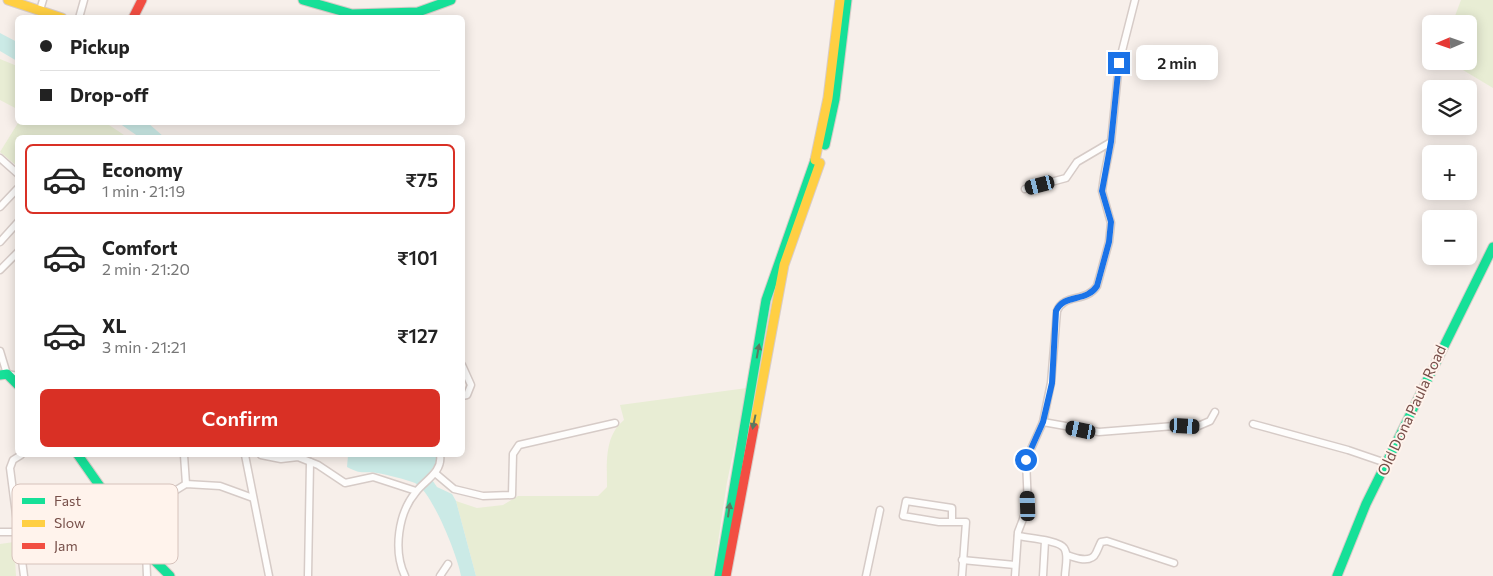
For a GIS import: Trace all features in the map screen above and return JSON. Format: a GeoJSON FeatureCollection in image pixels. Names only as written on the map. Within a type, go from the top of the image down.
{"type":"FeatureCollection","features":[{"type":"Feature","properties":{"kind":"street"},"geometry":{"type":"LineString","coordinates":[[8,0],[54,15]]}},
{"type":"Feature","properties":{"kind":"street"},"geometry":{"type":"LineString","coordinates":[[40,10],[43,0]]}},
{"type":"Feature","properties":{"kind":"street"},"geometry":{"type":"LineString","coordinates":[[80,15],[84,0]]}},
{"type":"Feature","properties":{"kind":"street"},"geometry":{"type":"LineString","coordinates":[[134,15],[142,0]]}},
{"type":"Feature","properties":{"kind":"street"},"geometry":{"type":"LineString","coordinates":[[303,0],[352,14],[418,12],[451,0]]}},
{"type":"Feature","properties":{"kind":"street"},"geometry":{"type":"LineString","coordinates":[[719,576],[731,496],[766,300],[816,157],[828,98],[840,0]]}},
{"type":"Feature","properties":{"kind":"street"},"geometry":{"type":"LineString","coordinates":[[726,576],[784,265],[822,158],[835,99],[847,0]]}},
{"type":"Feature","properties":{"kind":"street"},"geometry":{"type":"LineString","coordinates":[[1014,576],[1018,536],[1028,506],[1026,460],[1043,422],[1052,383],[1056,311],[1064,300],[1085,297],[1093,292],[1097,286],[1109,242],[1111,222],[1102,191],[1111,142],[1119,63],[1135,0]]}},
{"type":"Feature","properties":{"kind":"street"},"geometry":{"type":"LineString","coordinates":[[1024,189],[1066,178],[1077,162],[1111,142]]}},
{"type":"Feature","properties":{"kind":"street"},"geometry":{"type":"LineString","coordinates":[[0,158],[15,171]]}},
{"type":"Feature","properties":{"kind":"street"},"geometry":{"type":"LineString","coordinates":[[1,205],[15,191]]}},
{"type":"Feature","properties":{"kind":"street"},"geometry":{"type":"LineString","coordinates":[[0,242],[15,225]]}},
{"type":"Feature","properties":{"kind":"street","name":"Old Dona Paula Road"},"geometry":{"type":"LineString","coordinates":[[1337,576],[1343,556],[1431,365],[1493,247]]}},
{"type":"Feature","properties":{"kind":"street"},"geometry":{"type":"LineString","coordinates":[[0,270],[15,255]]}},
{"type":"Feature","properties":{"kind":"street"},"geometry":{"type":"LineString","coordinates":[[0,351],[3,375],[15,383]]}},
{"type":"Feature","properties":{"kind":"street"},"geometry":{"type":"LineString","coordinates":[[465,372],[471,385],[470,391],[465,394]]}},
{"type":"Feature","properties":{"kind":"street"},"geometry":{"type":"LineString","coordinates":[[1043,422],[1099,432],[1174,426],[1196,427],[1210,421],[1215,412]]}},
{"type":"Feature","properties":{"kind":"street"},"geometry":{"type":"LineString","coordinates":[[435,474],[454,489],[483,496],[512,495],[513,454],[518,445],[615,423]]}},
{"type":"Feature","properties":{"kind":"street"},"geometry":{"type":"LineString","coordinates":[[1253,424],[1348,450],[1386,463]]}},
{"type":"Feature","properties":{"kind":"street"},"geometry":{"type":"LineString","coordinates":[[12,484],[10,468],[13,460],[18,457]]}},
{"type":"Feature","properties":{"kind":"street"},"geometry":{"type":"LineString","coordinates":[[79,457],[98,484]]}},
{"type":"Feature","properties":{"kind":"street"},"geometry":{"type":"LineString","coordinates":[[184,457],[186,484]]}},
{"type":"Feature","properties":{"kind":"street"},"geometry":{"type":"LineString","coordinates":[[245,457],[268,576]]}},
{"type":"Feature","properties":{"kind":"street"},"geometry":{"type":"LineString","coordinates":[[271,457],[281,459],[298,457],[345,483],[373,477],[416,491]]}},
{"type":"Feature","properties":{"kind":"street"},"geometry":{"type":"LineString","coordinates":[[405,576],[400,565],[399,538],[405,513],[416,491],[435,474],[439,457]]}},
{"type":"Feature","properties":{"kind":"street"},"geometry":{"type":"LineString","coordinates":[[308,576],[310,462]]}},
{"type":"Feature","properties":{"kind":"street"},"geometry":{"type":"LineString","coordinates":[[178,489],[186,484],[220,486],[253,498]]}},
{"type":"Feature","properties":{"kind":"street"},"geometry":{"type":"LineString","coordinates":[[952,522],[952,508],[906,500],[903,516],[952,522],[966,522],[962,576]]}},
{"type":"Feature","properties":{"kind":"street"},"geometry":{"type":"LineString","coordinates":[[866,576],[880,510]]}},
{"type":"Feature","properties":{"kind":"street"},"geometry":{"type":"LineString","coordinates":[[1018,536],[1059,544],[1064,548],[1067,555],[1065,576]]}},
{"type":"Feature","properties":{"kind":"street"},"geometry":{"type":"LineString","coordinates":[[1043,576],[1045,541]]}},
{"type":"Feature","properties":{"kind":"street"},"geometry":{"type":"LineString","coordinates":[[1067,555],[1080,560],[1090,558],[1096,554],[1101,542],[1107,541],[1174,564]]}},
{"type":"Feature","properties":{"kind":"street"},"geometry":{"type":"LineString","coordinates":[[962,560],[1015,565]]}},
{"type":"Feature","properties":{"kind":"street"},"geometry":{"type":"LineString","coordinates":[[158,564],[170,576]]}},
{"type":"Feature","properties":{"kind":"street"},"geometry":{"type":"LineString","coordinates":[[440,576],[448,564]]}},
{"type":"Feature","properties":{"kind":"green space"},"geometry":{"type":"Polygon","coordinates":[[[1461,0],[1493,0],[1493,88],[1463,70],[1478,70],[1478,15],[1455,15],[1461,0]]]}},
{"type":"Feature","properties":{"kind":"green space"},"geometry":{"type":"Polygon","coordinates":[[[0,59],[15,65],[15,108],[0,100],[0,59]]]}},
{"type":"Feature","properties":{"kind":"green space"},"geometry":{"type":"Polygon","coordinates":[[[17,125],[109,125],[124,135],[15,135],[15,164],[0,152],[17,125]]]}},
{"type":"Feature","properties":{"kind":"green space"},"geometry":{"type":"Polygon","coordinates":[[[747,388],[727,482],[713,576],[476,576],[456,501],[477,508],[503,505],[518,496],[598,496],[607,487],[607,460],[610,442],[613,434],[624,420],[620,405],[747,388]]]}},
{"type":"Feature","properties":{"kind":"green space"},"geometry":{"type":"Polygon","coordinates":[[[12,542],[12,564],[15,564],[16,576],[0,576],[0,544],[12,542]]]}},
{"type":"Feature","properties":{"kind":"water"},"geometry":{"type":"Polygon","coordinates":[[[0,33],[15,41],[15,60],[0,51],[0,33]]]}},
{"type":"Feature","properties":{"kind":"water"},"geometry":{"type":"Polygon","coordinates":[[[122,125],[150,125],[162,135],[136,135],[122,125]]]}},
{"type":"Feature","properties":{"kind":"water"},"geometry":{"type":"Polygon","coordinates":[[[348,457],[437,457],[435,465],[428,474],[437,487],[452,494],[456,501],[476,576],[461,576],[443,525],[429,498],[415,483],[377,473],[359,472],[347,467],[348,457]]]}},
{"type":"Feature","properties":{"kind":"traffic: fast"},"geometry":{"type":"LineString","coordinates":[[303,0],[352,14],[418,12],[451,0]]}},
{"type":"Feature","properties":{"kind":"traffic: fast"},"geometry":{"type":"LineString","coordinates":[[825,145],[835,99],[847,0]]}},
{"type":"Feature","properties":{"kind":"traffic: fast"},"geometry":{"type":"LineString","coordinates":[[719,576],[766,300],[815,160]]}},
{"type":"Feature","properties":{"kind":"traffic: fast"},"geometry":{"type":"LineString","coordinates":[[1337,576],[1366,504],[1493,247]]}},
{"type":"Feature","properties":{"kind":"traffic: fast"},"geometry":{"type":"LineString","coordinates":[[0,375],[7,374],[15,382]]}},
{"type":"Feature","properties":{"kind":"traffic: fast"},"geometry":{"type":"LineString","coordinates":[[79,457],[98,484]]}},
{"type":"Feature","properties":{"kind":"traffic: fast"},"geometry":{"type":"LineString","coordinates":[[158,564],[170,576]]}},
{"type":"Feature","properties":{"kind":"traffic: slow"},"geometry":{"type":"LineString","coordinates":[[8,0],[53,15]]}},
{"type":"Feature","properties":{"kind":"traffic: slow"},"geometry":{"type":"LineString","coordinates":[[815,160],[828,98],[840,0]]}},
{"type":"Feature","properties":{"kind":"traffic: slow"},"geometry":{"type":"LineString","coordinates":[[754,427],[784,265],[820,163]]}},
{"type":"Feature","properties":{"kind":"traffic: jam"},"geometry":{"type":"LineString","coordinates":[[134,15],[142,0]]}},
{"type":"Feature","properties":{"kind":"traffic: jam"},"geometry":{"type":"LineString","coordinates":[[726,576],[754,427]]}},
{"type":"Feature","properties":{"kind":"route"},"geometry":{"type":"LineString","coordinates":[[1026,460],[1043,422],[1052,383],[1056,311],[1064,300],[1085,297],[1093,292],[1097,286],[1109,242],[1111,222],[1102,191],[1111,142],[1119,63]]}}]}
